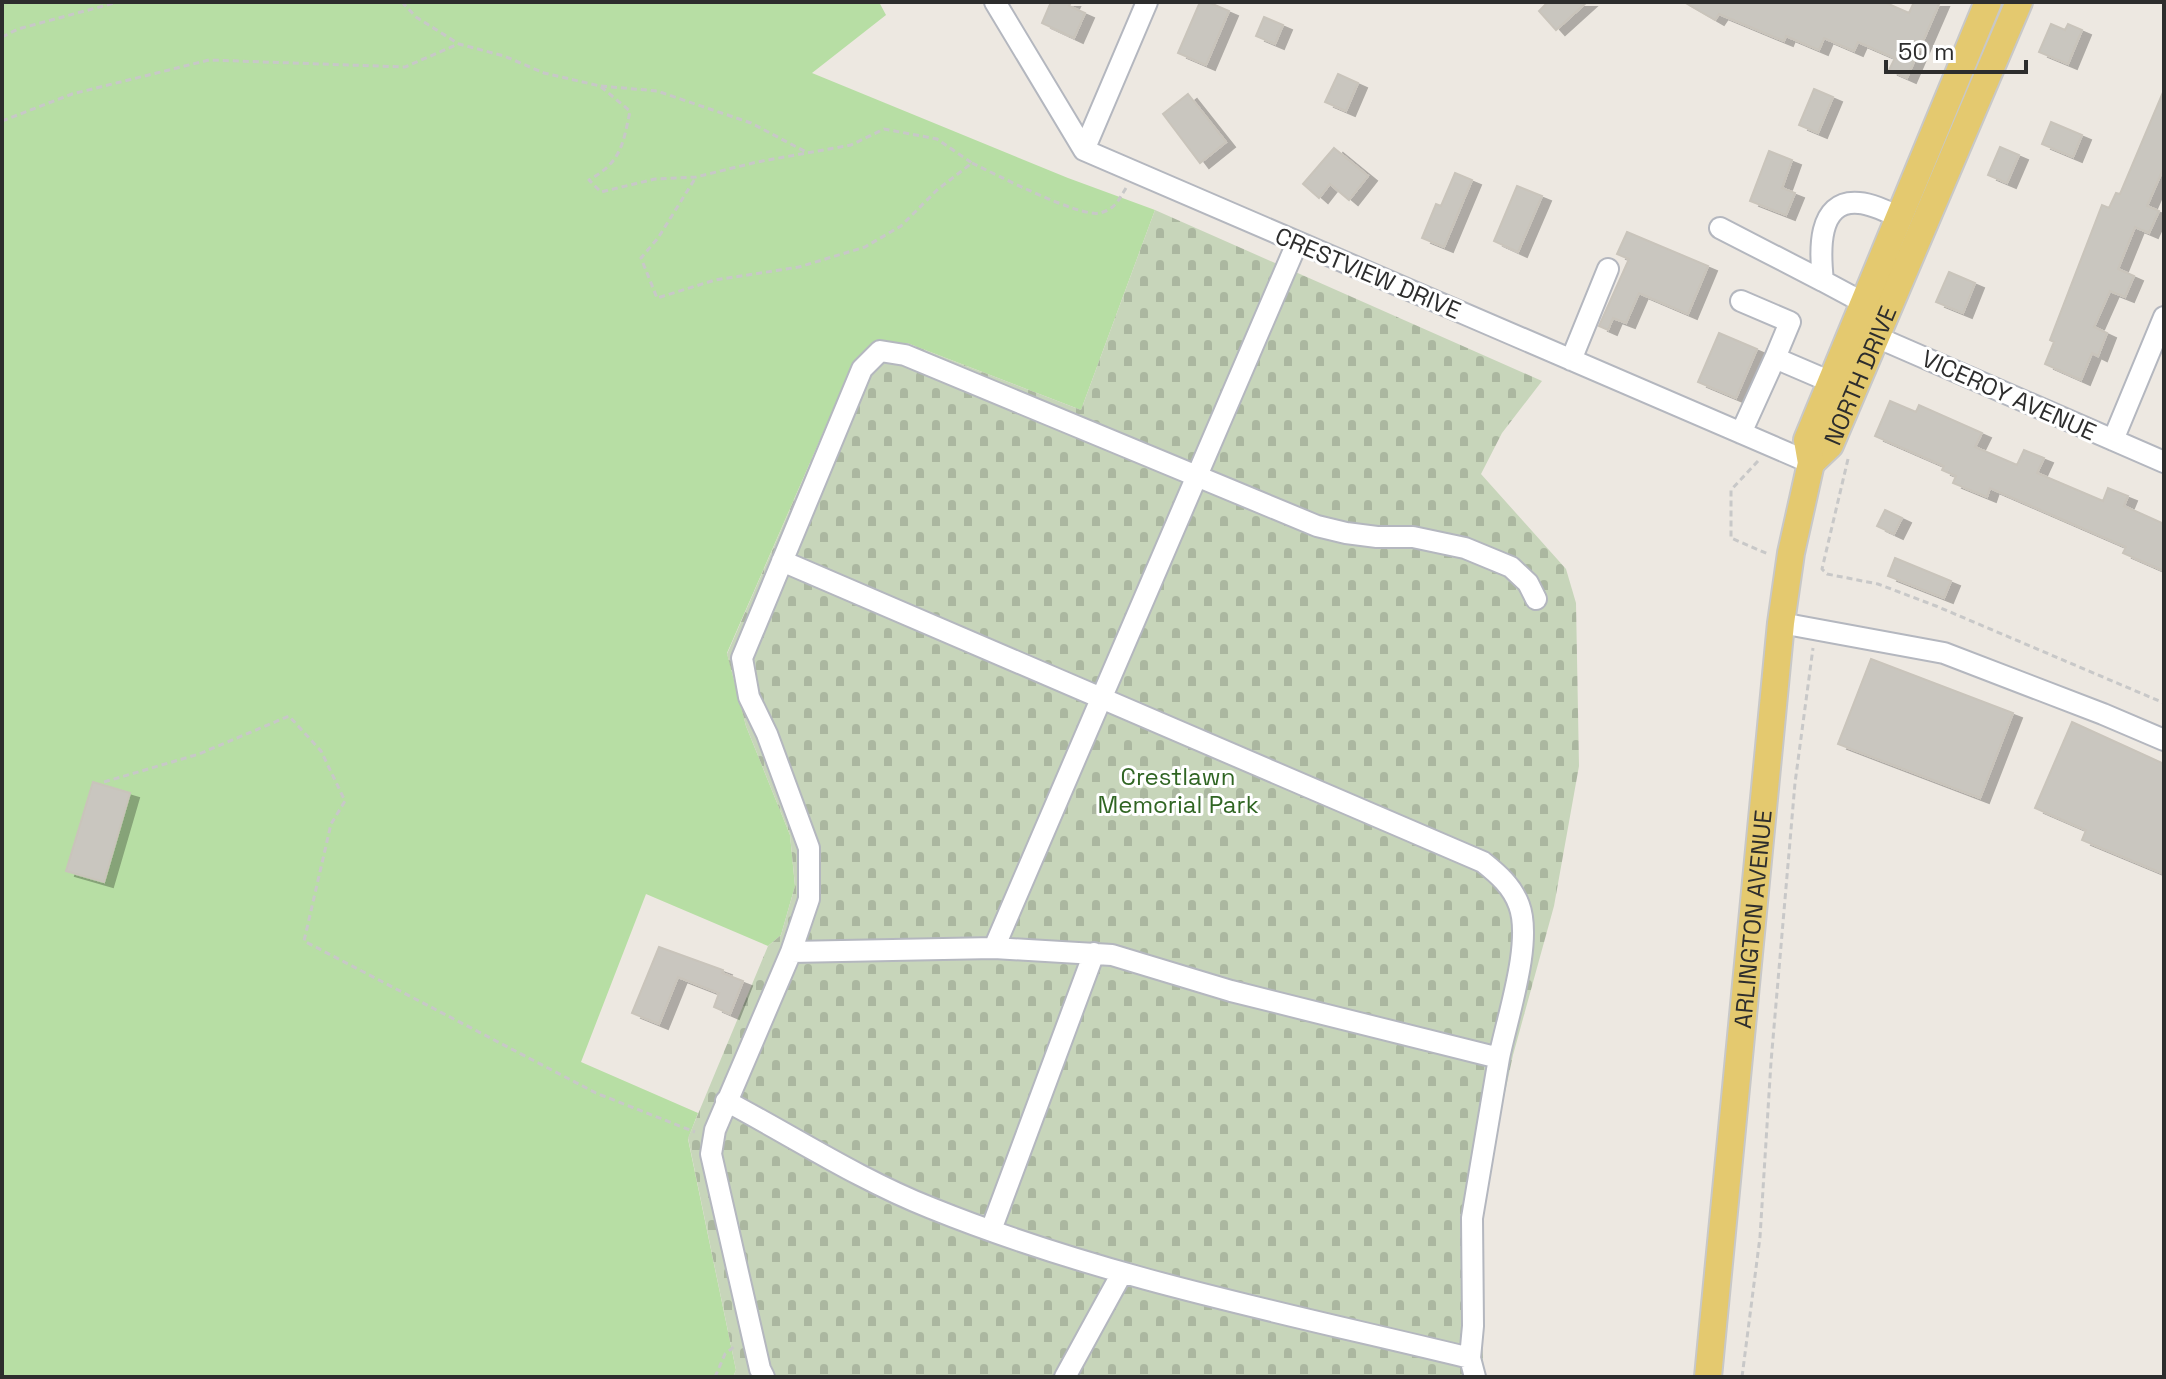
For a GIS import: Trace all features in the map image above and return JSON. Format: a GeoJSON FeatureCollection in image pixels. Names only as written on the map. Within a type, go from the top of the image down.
{"type":"FeatureCollection","features":[{"type":"Feature","properties":{"kind":"main road","name":"NORTH DRIVE"},"geometry":{"type":"LineString","coordinates":[[1811,463],[1830,445],[1865,323],[1901,218],[1988,2]]}},
{"type":"Feature","properties":{"kind":"main road","name":"NORTH DRIVE"},"geometry":{"type":"LineString","coordinates":[[1811,463],[1807,440],[1831,382],[1865,323],[2019,2]]}},
{"type":"Feature","properties":{"kind":"main road","name":"ARLINGTON AVENUE"},"geometry":{"type":"LineString","coordinates":[[1708,1377],[1781,623],[1811,463]]}},
{"type":"Feature","properties":{"kind":"street"},"geometry":{"type":"LineString","coordinates":[[995,2],[1084,150]]}},
{"type":"Feature","properties":{"kind":"street"},"geometry":{"type":"LineString","coordinates":[[1084,150],[1147,2]]}},
{"type":"Feature","properties":{"kind":"street","name":"CRESTVIEW DRIVE"},"geometry":{"type":"LineString","coordinates":[[1084,150],[1811,463]]}},
{"type":"Feature","properties":{"kind":"street"},"geometry":{"type":"LineString","coordinates":[[1823,281],[1820,252],[1824,229],[1837,209],[1849,203],[1859,203],[1901,218]]}},
{"type":"Feature","properties":{"kind":"street","name":"VICEROY AVENUE"},"geometry":{"type":"LineString","coordinates":[[1720,228],[1823,281],[1865,323],[2164,462]]}},
{"type":"Feature","properties":{"kind":"street"},"geometry":{"type":"LineString","coordinates":[[994,948],[1297,243]]}},
{"type":"Feature","properties":{"kind":"street"},"geometry":{"type":"LineString","coordinates":[[1571,360],[1608,269]]}},
{"type":"Feature","properties":{"kind":"street"},"geometry":{"type":"LineString","coordinates":[[1741,301],[1790,322],[1741,433]]}},
{"type":"Feature","properties":{"kind":"street"},"geometry":{"type":"LineString","coordinates":[[2113,440],[2164,317]]}},
{"type":"Feature","properties":{"kind":"street"},"geometry":{"type":"LineString","coordinates":[[764,1377],[711,1154],[726,1101],[791,952],[809,899],[809,848],[767,734],[749,697],[742,658],[862,369],[880,351],[905,355],[1317,526],[1377,537],[1413,537],[1465,548],[1511,567],[1528,583],[1536,599]]}},
{"type":"Feature","properties":{"kind":"street"},"geometry":{"type":"LineString","coordinates":[[1775,358],[1831,382]]}},
{"type":"Feature","properties":{"kind":"street"},"geometry":{"type":"LineString","coordinates":[[726,1101],[891,1190],[991,1230],[1122,1273],[1473,1368],[1472,1218],[1499,1058],[1524,937],[1519,905],[1503,878],[1483,862],[782,561]]}},
{"type":"Feature","properties":{"kind":"street"},"geometry":{"type":"LineString","coordinates":[[1781,623],[1944,653],[2164,740]]}},
{"type":"Feature","properties":{"kind":"street"},"geometry":{"type":"LineString","coordinates":[[791,952],[994,948],[1112,955],[1231,991],[1499,1058]]}},
{"type":"Feature","properties":{"kind":"street"},"geometry":{"type":"LineString","coordinates":[[991,1230],[1094,953]]}},
{"type":"Feature","properties":{"kind":"street"},"geometry":{"type":"LineString","coordinates":[[1065,1377],[1122,1273]]}},
{"type":"Feature","properties":{"kind":"path"},"geometry":{"type":"LineString","coordinates":[[2,37],[18,29],[118,2]]}},
{"type":"Feature","properties":{"kind":"path"},"geometry":{"type":"LineString","coordinates":[[402,2],[416,17],[459,44],[504,56],[544,73],[600,86],[657,91],[751,123],[808,153]]}},
{"type":"Feature","properties":{"kind":"path"},"geometry":{"type":"LineString","coordinates":[[2,121],[72,94],[209,60],[405,67],[459,44]]}},
{"type":"Feature","properties":{"kind":"path"},"geometry":{"type":"LineString","coordinates":[[600,86],[630,111],[622,147],[606,170],[589,180],[601,192],[655,179],[696,177],[851,145],[884,129],[937,139],[972,163],[1042,196],[1096,214],[1114,208],[1135,172]]}},
{"type":"Feature","properties":{"kind":"path"},"geometry":{"type":"LineString","coordinates":[[696,177],[658,238],[641,258],[657,298],[715,280],[799,267],[865,247],[901,226],[937,190],[972,163]]}},
{"type":"Feature","properties":{"kind":"path"},"geometry":{"type":"LineString","coordinates":[[1771,446],[1731,490],[1731,538],[1790,563]]}},
{"type":"Feature","properties":{"kind":"path"},"geometry":{"type":"LineString","coordinates":[[1848,459],[1822,569],[1827,574],[1878,584],[1936,606],[2164,703]]}},
{"type":"Feature","properties":{"kind":"path"},"geometry":{"type":"LineString","coordinates":[[1742,1377],[1760,1237],[1771,1062],[1795,783],[1815,629]]}},
{"type":"Feature","properties":{"kind":"path"},"geometry":{"type":"LineString","coordinates":[[104,782],[199,754],[289,716],[321,751],[345,801],[331,824],[304,941],[596,1093],[714,1140]]}},
{"type":"Feature","properties":{"kind":"path"},"geometry":{"type":"LineString","coordinates":[[715,1377],[725,1354],[752,1335]]}},
{"type":"Feature","properties":{"kind":"green space"},"geometry":{"type":"Polygon","coordinates":[[[2,2],[879,2],[886,15],[812,73],[1068,178],[1155,210],[1081,410],[907,343],[865,350],[843,387],[727,653],[746,726],[790,835],[795,886],[781,935],[768,946],[646,894],[581,1062],[698,1113],[688,1139],[736,1370],[733,1377],[2,1377],[2,2]]]}},
{"type":"Feature","properties":{"kind":"green space","name":"Crestlawn Memorial Park"},"geometry":{"type":"Polygon","coordinates":[[[1155,210],[1542,381],[1502,433],[1481,474],[1566,569],[1576,603],[1579,766],[1554,906],[1513,1055],[1484,1207],[1480,1308],[1484,1377],[733,1377],[736,1370],[688,1138],[768,946],[781,935],[795,886],[790,835],[746,726],[727,654],[843,387],[865,350],[907,343],[1081,410],[1155,210]]]}},
{"type":"Feature","properties":{"kind":"building"},"geometry":{"type":"Polygon","coordinates":[[[1051,2],[1071,2],[1069,6],[1085,13],[1074,38],[1042,23],[1051,2]]]}},
{"type":"Feature","properties":{"kind":"building"},"geometry":{"type":"Polygon","coordinates":[[[1200,2],[1229,11],[1206,65],[1178,53],[1200,2]]]}},
{"type":"Feature","properties":{"kind":"building"},"geometry":{"type":"Polygon","coordinates":[[[1548,2],[1587,2],[1556,30],[1539,11],[1548,2]]]}},
{"type":"Feature","properties":{"kind":"building"},"geometry":{"type":"Polygon","coordinates":[[[1684,2],[1884,2],[1909,13],[1914,2],[1940,2],[1907,78],[1889,70],[1895,58],[1858,42],[1854,51],[1824,38],[1819,50],[1786,36],[1784,41],[1719,14],[1715,20],[1684,2]]]}},
{"type":"Feature","properties":{"kind":"building"},"geometry":{"type":"Polygon","coordinates":[[[1264,17],[1283,25],[1275,44],[1256,36],[1264,17]]]}},
{"type":"Feature","properties":{"kind":"building"},"geometry":{"type":"Polygon","coordinates":[[[2051,24],[2065,30],[2068,24],[2082,30],[2068,64],[2039,52],[2051,24]]]}},
{"type":"Feature","properties":{"kind":"building"},"geometry":{"type":"Polygon","coordinates":[[[1338,74],[1358,83],[1346,111],[1325,102],[1338,74]]]}},
{"type":"Feature","properties":{"kind":"building"},"geometry":{"type":"Polygon","coordinates":[[[1814,89],[1833,97],[1818,133],[1799,125],[1814,89]]]}},
{"type":"Feature","properties":{"kind":"building"},"geometry":{"type":"Polygon","coordinates":[[[2164,90],[2164,167],[2147,206],[2159,211],[2149,233],[2135,227],[2118,269],[2134,276],[2125,297],[2110,291],[2094,327],[2107,333],[2098,356],[2092,353],[2081,380],[2045,364],[2054,342],[2050,340],[2102,205],[2109,208],[2116,193],[2120,194],[2164,90]]]}},
{"type":"Feature","properties":{"kind":"building"},"geometry":{"type":"Polygon","coordinates":[[[1188,94],[1226,142],[1200,163],[1163,114],[1188,94]]]}},
{"type":"Feature","properties":{"kind":"building"},"geometry":{"type":"Polygon","coordinates":[[[2051,122],[2082,135],[2073,157],[2042,144],[2051,122]]]}},
{"type":"Feature","properties":{"kind":"building"},"geometry":{"type":"Polygon","coordinates":[[[2000,147],[2019,155],[2007,183],[1988,175],[2000,147]]]}},
{"type":"Feature","properties":{"kind":"building"},"geometry":{"type":"Polygon","coordinates":[[[1334,148],[1368,176],[1349,200],[1330,184],[1319,198],[1303,184],[1334,148]]]}},
{"type":"Feature","properties":{"kind":"building"},"geometry":{"type":"Polygon","coordinates":[[[1769,151],[1792,160],[1782,188],[1795,193],[1786,215],[1750,201],[1769,151]]]}},
{"type":"Feature","properties":{"kind":"building"},"geometry":{"type":"Polygon","coordinates":[[[1455,173],[1472,180],[1444,247],[1422,238],[1436,204],[1441,206],[1455,173]]]}},
{"type":"Feature","properties":{"kind":"building"},"geometry":{"type":"Polygon","coordinates":[[[1517,186],[1542,196],[1518,252],[1494,241],[1517,186]]]}},
{"type":"Feature","properties":{"kind":"building"},"geometry":{"type":"Polygon","coordinates":[[[1627,232],[1708,266],[1688,314],[1639,293],[1626,323],[1613,318],[1608,330],[1599,326],[1629,259],[1617,254],[1627,232]]]}},
{"type":"Feature","properties":{"kind":"building"},"geometry":{"type":"Polygon","coordinates":[[[1949,272],[1975,283],[1963,313],[1936,302],[1949,272]]]}},
{"type":"Feature","properties":{"kind":"building"},"geometry":{"type":"Polygon","coordinates":[[[1719,333],[1757,349],[1736,398],[1698,382],[1719,333]]]}},
{"type":"Feature","properties":{"kind":"building"},"geometry":{"type":"Polygon","coordinates":[[[1890,401],[1916,412],[1919,405],[1982,433],[1975,447],[2017,465],[2024,450],[2044,458],[2037,473],[2103,501],[2108,488],[2128,496],[2124,506],[2164,524],[2164,571],[2123,553],[2126,547],[1990,488],[1987,497],[1953,483],[1956,476],[1942,470],[1944,466],[1875,436],[1890,401]]]}},
{"type":"Feature","properties":{"kind":"building"},"geometry":{"type":"Polygon","coordinates":[[[1885,510],[1902,518],[1894,534],[1877,526],[1885,510]]]}},
{"type":"Feature","properties":{"kind":"building"},"geometry":{"type":"Polygon","coordinates":[[[1895,558],[1951,581],[1944,598],[1888,576],[1895,558]]]}},
{"type":"Feature","properties":{"kind":"building"},"geometry":{"type":"Polygon","coordinates":[[[1871,659],[2013,713],[1980,798],[1838,744],[1871,659]]]}},
{"type":"Feature","properties":{"kind":"building"},"geometry":{"type":"Polygon","coordinates":[[[2072,722],[2164,764],[2164,874],[2082,840],[2086,830],[2035,808],[2072,722]]]}},
{"type":"Feature","properties":{"kind":"building"},"geometry":{"type":"Polygon","coordinates":[[[93,782],[130,793],[104,882],[66,871],[93,782]]]}},
{"type":"Feature","properties":{"kind":"building"},"geometry":{"type":"Polygon","coordinates":[[[659,947],[723,970],[722,973],[743,981],[730,1014],[714,1007],[719,993],[678,977],[659,1024],[632,1013],[659,947]]]}}]}
